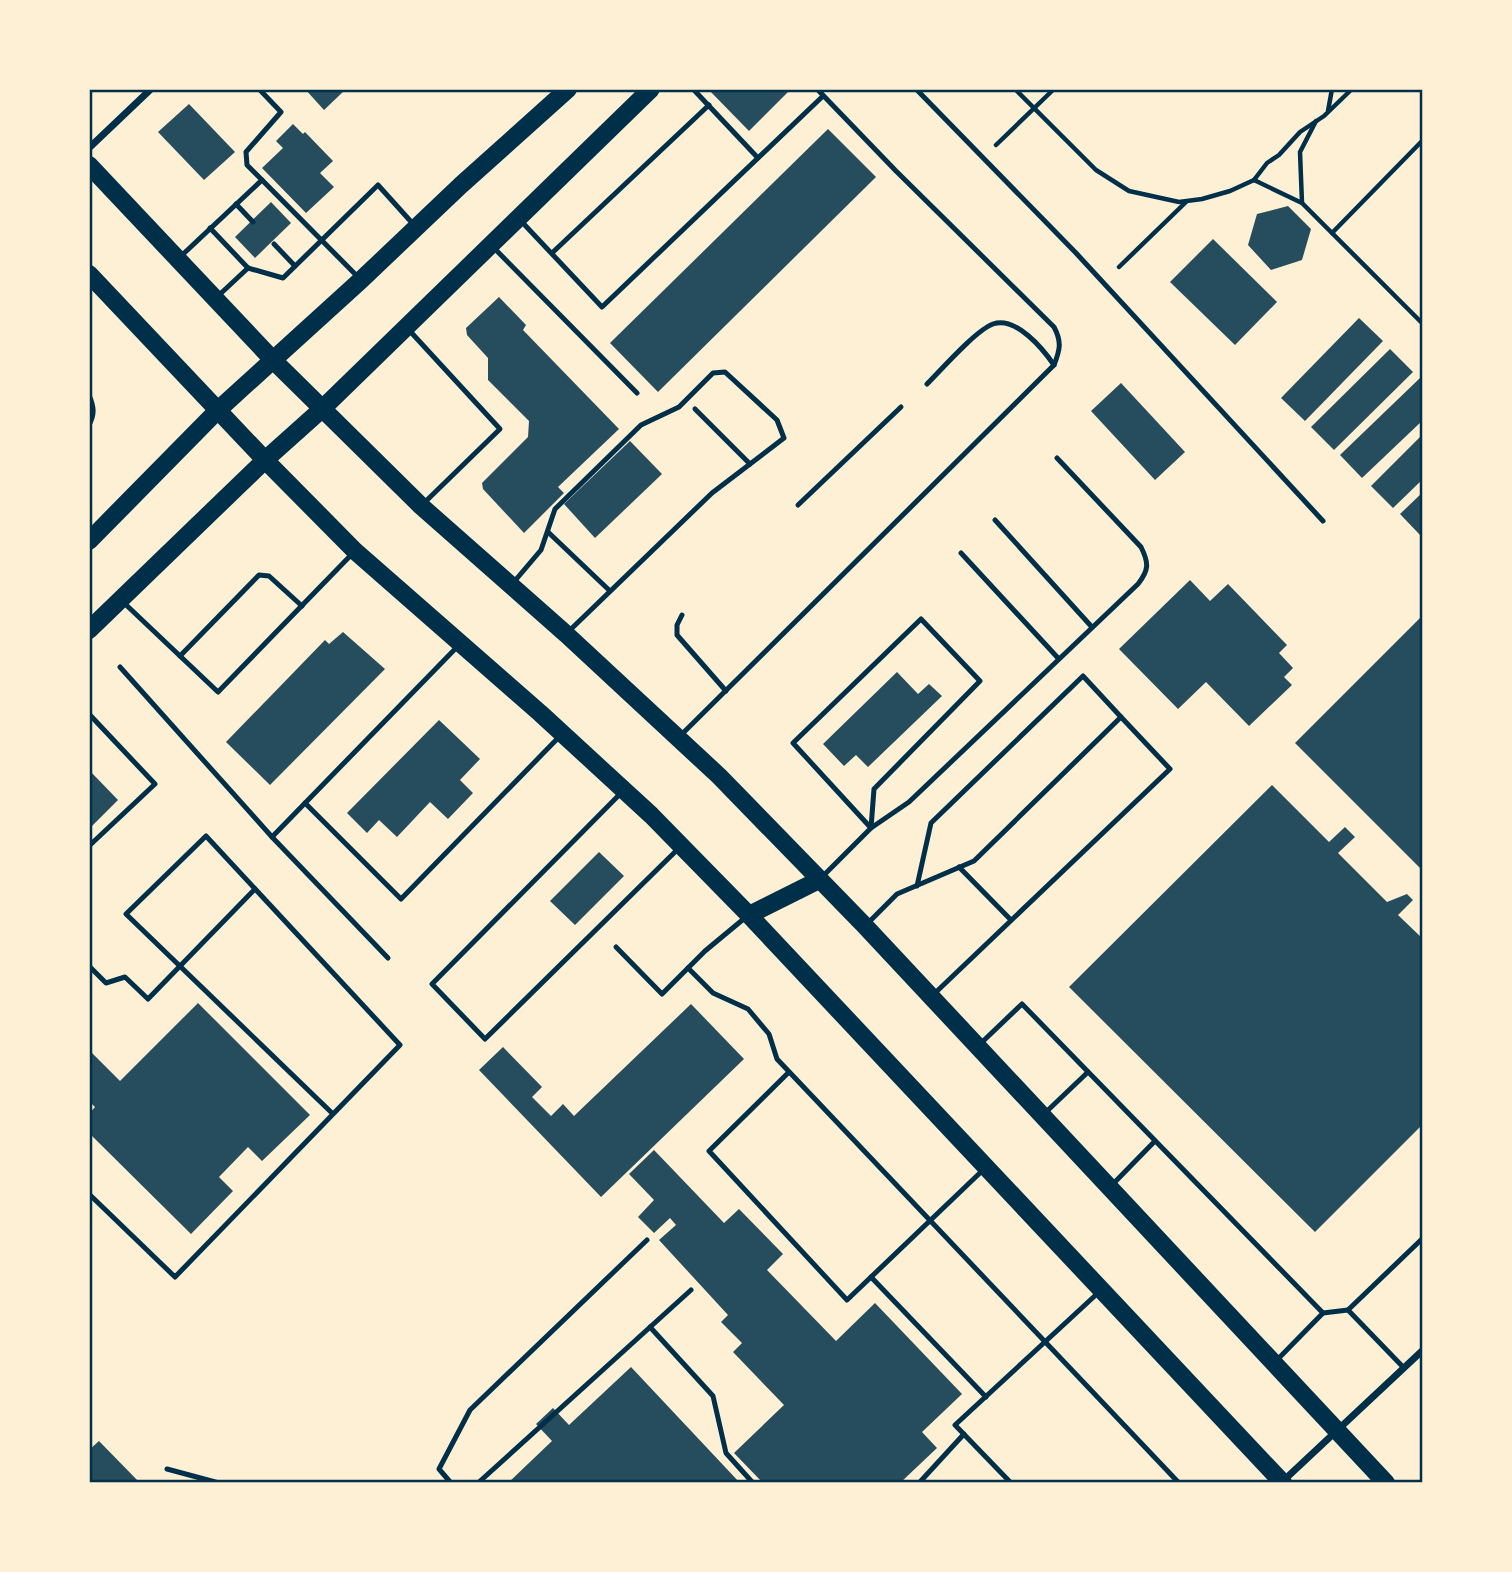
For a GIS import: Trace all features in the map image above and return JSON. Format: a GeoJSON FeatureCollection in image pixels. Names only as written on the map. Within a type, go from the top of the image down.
{"type":"FeatureCollection","features":[{"type":"Feature","properties":{"kind":"main road"},"geometry":{"type":"LineString","coordinates":[[89,541],[218,410],[568,89]]}},
{"type":"Feature","properties":{"kind":"main road"},"geometry":{"type":"LineString","coordinates":[[89,630],[265,460],[322,409],[651,89]]}},
{"type":"Feature","properties":{"kind":"main road"},"geometry":{"type":"LineString","coordinates":[[89,165],[322,409],[421,506],[679,737],[865,926],[1386,1483]]}},
{"type":"Feature","properties":{"kind":"main road"},"geometry":{"type":"LineString","coordinates":[[91,278],[355,551],[624,789],[681,846],[749,915],[1282,1483]]}},
{"type":"Feature","properties":{"kind":"main road"},"geometry":{"type":"LineString","coordinates":[[749,915],[819,880]]}},
{"type":"Feature","properties":{"kind":"street"},"geometry":{"type":"LineString","coordinates":[[89,148],[151,89]]}},
{"type":"Feature","properties":{"kind":"street"},"geometry":{"type":"LineString","coordinates":[[1282,1483],[1423,1350]]}},
{"type":"Feature","properties":{"kind":"lane"},"geometry":{"type":"LineString","coordinates":[[259,89],[281,112],[246,152],[247,165],[361,281]]}},
{"type":"Feature","properties":{"kind":"lane"},"geometry":{"type":"LineString","coordinates":[[693,89],[758,158]]}},
{"type":"Feature","properties":{"kind":"lane"},"geometry":{"type":"LineString","coordinates":[[679,737],[1054,365],[1060,350],[1060,339],[1054,327],[895,171],[817,89]]}},
{"type":"Feature","properties":{"kind":"lane"},"geometry":{"type":"LineString","coordinates":[[916,89],[1076,253],[1324,521]]}},
{"type":"Feature","properties":{"kind":"lane"},"geometry":{"type":"LineString","coordinates":[[518,218],[602,307],[823,96]]}},
{"type":"Feature","properties":{"kind":"lane"},"geometry":{"type":"LineString","coordinates":[[552,253],[709,106]]}},
{"type":"Feature","properties":{"kind":"lane"},"geometry":{"type":"LineString","coordinates":[[178,259],[262,180]]}},
{"type":"Feature","properties":{"kind":"lane"},"geometry":{"type":"LineString","coordinates":[[211,228],[248,268],[283,278],[377,185],[416,227]]}},
{"type":"Feature","properties":{"kind":"lane"},"geometry":{"type":"LineString","coordinates":[[236,204],[253,222]]}},
{"type":"Feature","properties":{"kind":"lane"},"geometry":{"type":"LineString","coordinates":[[274,244],[295,266]]}},
{"type":"Feature","properties":{"kind":"lane"},"geometry":{"type":"LineString","coordinates":[[491,244],[637,393]]}},
{"type":"Feature","properties":{"kind":"lane"},"geometry":{"type":"LineString","coordinates":[[215,299],[248,268]]}},
{"type":"Feature","properties":{"kind":"lane"},"geometry":{"type":"LineString","coordinates":[[927,384],[981,331],[994,323],[1010,324],[1025,334],[1041,347],[1054,365]]}},
{"type":"Feature","properties":{"kind":"lane"},"geometry":{"type":"LineString","coordinates":[[407,327],[500,429],[421,506]]}},
{"type":"Feature","properties":{"kind":"lane"},"geometry":{"type":"LineString","coordinates":[[512,585],[541,550],[555,509],[641,425],[679,407],[713,373],[725,372],[777,420],[784,438],[712,493],[566,634]]}},
{"type":"Feature","properties":{"kind":"lane"},"geometry":{"type":"LineString","coordinates":[[89,396],[93,405],[93,417],[89,425]]}},
{"type":"Feature","properties":{"kind":"lane"},"geometry":{"type":"LineString","coordinates":[[798,505],[901,407]]}},
{"type":"Feature","properties":{"kind":"lane"},"geometry":{"type":"LineString","coordinates":[[695,409],[750,464]]}},
{"type":"Feature","properties":{"kind":"lane"},"geometry":{"type":"LineString","coordinates":[[819,880],[871,828],[909,802],[1138,584],[1147,572],[1147,560],[1141,547],[1057,458]]}},
{"type":"Feature","properties":{"kind":"lane"},"geometry":{"type":"LineString","coordinates":[[995,520],[1091,626]]}},
{"type":"Feature","properties":{"kind":"lane"},"geometry":{"type":"LineString","coordinates":[[548,532],[610,591]]}},
{"type":"Feature","properties":{"kind":"lane"},"geometry":{"type":"LineString","coordinates":[[120,599],[218,692],[355,551]]}},
{"type":"Feature","properties":{"kind":"lane"},"geometry":{"type":"LineString","coordinates":[[961,553],[1058,658]]}},
{"type":"Feature","properties":{"kind":"lane"},"geometry":{"type":"LineString","coordinates":[[180,656],[259,575],[269,576],[302,606]]}},
{"type":"Feature","properties":{"kind":"lane"},"geometry":{"type":"LineString","coordinates":[[682,615],[677,625],[677,635],[726,691]]}},
{"type":"Feature","properties":{"kind":"lane"},"geometry":{"type":"LineString","coordinates":[[921,619],[980,681],[874,789],[871,828],[793,743],[921,619]]}},
{"type":"Feature","properties":{"kind":"lane"},"geometry":{"type":"LineString","coordinates":[[272,836],[460,645]]}},
{"type":"Feature","properties":{"kind":"lane"},"geometry":{"type":"LineString","coordinates":[[120,667],[272,836],[388,958]]}},
{"type":"Feature","properties":{"kind":"lane"},"geometry":{"type":"LineString","coordinates":[[917,886],[931,823],[1083,676],[1170,769],[931,997]]}},
{"type":"Feature","properties":{"kind":"lane"},"geometry":{"type":"LineString","coordinates":[[89,714],[155,784],[89,846]]}},
{"type":"Feature","properties":{"kind":"lane"},"geometry":{"type":"LineString","coordinates":[[865,926],[897,894],[974,861],[1121,717]]}},
{"type":"Feature","properties":{"kind":"lane"},"geometry":{"type":"LineString","coordinates":[[304,803],[401,899],[562,734]]}},
{"type":"Feature","properties":{"kind":"lane"},"geometry":{"type":"LineString","coordinates":[[624,789],[432,984],[485,1039],[681,846]]}},
{"type":"Feature","properties":{"kind":"lane"},"geometry":{"type":"LineString","coordinates":[[89,1194],[175,1277],[400,1045],[206,836],[126,914],[332,1114]]}},
{"type":"Feature","properties":{"kind":"lane"},"geometry":{"type":"LineString","coordinates":[[959,867],[1011,920]]}},
{"type":"Feature","properties":{"kind":"lane"},"geometry":{"type":"LineString","coordinates":[[89,966],[106,983],[125,977],[148,999],[255,889]]}},
{"type":"Feature","properties":{"kind":"lane"},"geometry":{"type":"LineString","coordinates":[[616,947],[662,994],[749,915]]}},
{"type":"Feature","properties":{"kind":"lane"},"geometry":{"type":"LineString","coordinates":[[688,968],[713,993],[748,1009],[769,1034],[777,1059],[1179,1483]]}},
{"type":"Feature","properties":{"kind":"lane"},"geometry":{"type":"LineString","coordinates":[[977,1046],[1022,1004],[1323,1312]]}},
{"type":"Feature","properties":{"kind":"lane"},"geometry":{"type":"LineString","coordinates":[[789,1072],[709,1151],[847,1300],[985,1168]]}},
{"type":"Feature","properties":{"kind":"lane"},"geometry":{"type":"LineString","coordinates":[[1042,1115],[1088,1072]]}},
{"type":"Feature","properties":{"kind":"lane"},"geometry":{"type":"LineString","coordinates":[[1109,1187],[1155,1141]]}},
{"type":"Feature","properties":{"kind":"lane"},"geometry":{"type":"LineString","coordinates":[[1274,1363],[1323,1312],[1348,1310],[1423,1238]]}},
{"type":"Feature","properties":{"kind":"lane"},"geometry":{"type":"LineString","coordinates":[[451,1483],[439,1469],[470,1410],[647,1240]]}},
{"type":"Feature","properties":{"kind":"lane"},"geometry":{"type":"LineString","coordinates":[[871,1277],[986,1396]]}},
{"type":"Feature","properties":{"kind":"lane"},"geometry":{"type":"LineString","coordinates":[[478,1483],[691,1290]]}},
{"type":"Feature","properties":{"kind":"lane"},"geometry":{"type":"LineString","coordinates":[[1011,1483],[956,1425],[1101,1290]]}},
{"type":"Feature","properties":{"kind":"lane"},"geometry":{"type":"LineString","coordinates":[[1348,1310],[1404,1368]]}},
{"type":"Feature","properties":{"kind":"lane"},"geometry":{"type":"LineString","coordinates":[[650,1327],[713,1396],[726,1453],[754,1483]]}},
{"type":"Feature","properties":{"kind":"lane"},"geometry":{"type":"LineString","coordinates":[[919,1483],[964,1434]]}},
{"type":"Feature","properties":{"kind":"lane"},"geometry":{"type":"LineString","coordinates":[[167,1469],[219,1483]]}},
{"type":"Feature","properties":{"kind":"path"},"geometry":{"type":"LineString","coordinates":[[1015,89],[1096,170],[1129,191],[1156,199],[1187,201],[1230,191],[1254,180],[1267,163],[1279,155],[1300,132],[1352,89]]}},
{"type":"Feature","properties":{"kind":"path"},"geometry":{"type":"LineString","coordinates":[[996,145],[1054,89]]}},
{"type":"Feature","properties":{"kind":"path"},"geometry":{"type":"LineString","coordinates":[[1328,111],[1332,89]]}},
{"type":"Feature","properties":{"kind":"path"},"geometry":{"type":"LineString","coordinates":[[1302,203],[1300,152],[1316,121]]}},
{"type":"Feature","properties":{"kind":"path"},"geometry":{"type":"LineString","coordinates":[[1332,233],[1423,140]]}},
{"type":"Feature","properties":{"kind":"path"},"geometry":{"type":"LineString","coordinates":[[1254,180],[1302,203],[1423,324]]}},
{"type":"Feature","properties":{"kind":"path"},"geometry":{"type":"LineString","coordinates":[[1119,267],[1187,201]]}},
{"type":"Feature","properties":{"kind":"building"},"geometry":{"type":"Polygon","coordinates":[[[305,89],[346,89],[324,110],[305,89]]]}},
{"type":"Feature","properties":{"kind":"building"},"geometry":{"type":"Polygon","coordinates":[[[708,89],[791,89],[749,131],[708,89]]]}},
{"type":"Feature","properties":{"kind":"building"},"geometry":{"type":"Polygon","coordinates":[[[189,104],[235,152],[204,180],[158,132],[189,104]]]}},
{"type":"Feature","properties":{"kind":"building"},"geometry":{"type":"Polygon","coordinates":[[[293,124],[303,134],[305,132],[333,161],[320,173],[334,187],[306,213],[262,168],[283,148],[276,141],[293,124]]]}},
{"type":"Feature","properties":{"kind":"building"},"geometry":{"type":"Polygon","coordinates":[[[828,129],[876,177],[658,392],[610,343],[828,129]]]}},
{"type":"Feature","properties":{"kind":"building"},"geometry":{"type":"Polygon","coordinates":[[[271,202],[291,223],[255,258],[235,237],[271,202]]]}},
{"type":"Feature","properties":{"kind":"building"},"geometry":{"type":"Polygon","coordinates":[[[1288,206],[1311,229],[1302,260],[1271,270],[1248,245],[1257,214],[1288,206]]]}},
{"type":"Feature","properties":{"kind":"building"},"geometry":{"type":"Polygon","coordinates":[[[1213,239],[1277,302],[1235,345],[1170,282],[1213,239]]]}},
{"type":"Feature","properties":{"kind":"building"},"geometry":{"type":"Polygon","coordinates":[[[499,297],[526,325],[523,330],[619,429],[558,487],[564,493],[524,533],[483,489],[482,483],[528,437],[529,421],[488,380],[488,358],[467,335],[466,328],[499,297]]]}},
{"type":"Feature","properties":{"kind":"building"},"geometry":{"type":"Polygon","coordinates":[[[1359,318],[1383,341],[1305,421],[1281,398],[1359,318]]]}},
{"type":"Feature","properties":{"kind":"building"},"geometry":{"type":"Polygon","coordinates":[[[1390,349],[1413,372],[1334,450],[1311,427],[1390,349]]]}},
{"type":"Feature","properties":{"kind":"building"},"geometry":{"type":"Polygon","coordinates":[[[1420,378],[1423,381],[1423,420],[1362,478],[1340,455],[1420,378]]]}},
{"type":"Feature","properties":{"kind":"building"},"geometry":{"type":"Polygon","coordinates":[[[1121,383],[1185,452],[1155,480],[1091,411],[1121,383]]]}},
{"type":"Feature","properties":{"kind":"building"},"geometry":{"type":"Polygon","coordinates":[[[1423,434],[1423,479],[1393,508],[1371,486],[1423,434]]]}},
{"type":"Feature","properties":{"kind":"building"},"geometry":{"type":"Polygon","coordinates":[[[630,441],[662,474],[595,538],[564,504],[630,441]]]}},
{"type":"Feature","properties":{"kind":"building"},"geometry":{"type":"Polygon","coordinates":[[[1423,492],[1423,535],[1421,536],[1400,514],[1423,492]]]}},
{"type":"Feature","properties":{"kind":"building"},"geometry":{"type":"Polygon","coordinates":[[[1190,580],[1210,601],[1228,584],[1287,645],[1279,653],[1293,668],[1284,677],[1292,685],[1249,726],[1206,682],[1178,709],[1119,649],[1190,580]]]}},
{"type":"Feature","properties":{"kind":"building"},"geometry":{"type":"Polygon","coordinates":[[[1423,615],[1423,871],[1295,743],[1423,615]]]}},
{"type":"Feature","properties":{"kind":"building"},"geometry":{"type":"Polygon","coordinates":[[[343,632],[385,669],[270,785],[226,742],[325,640],[329,644],[343,632]]]}},
{"type":"Feature","properties":{"kind":"building"},"geometry":{"type":"Polygon","coordinates":[[[897,672],[918,694],[929,684],[942,696],[868,767],[856,755],[844,766],[823,744],[897,672]]]}},
{"type":"Feature","properties":{"kind":"building"},"geometry":{"type":"Polygon","coordinates":[[[439,720],[480,759],[460,780],[473,793],[448,819],[430,802],[397,837],[379,820],[367,833],[347,813],[439,720]]]}},
{"type":"Feature","properties":{"kind":"building"},"geometry":{"type":"Polygon","coordinates":[[[89,770],[118,800],[89,829],[89,770]]]}},
{"type":"Feature","properties":{"kind":"building"},"geometry":{"type":"Polygon","coordinates":[[[1272,785],[1329,842],[1345,827],[1355,837],[1338,853],[1387,902],[1407,894],[1413,900],[1398,915],[1423,939],[1423,1124],[1315,1232],[1069,987],[1272,785]]]}},
{"type":"Feature","properties":{"kind":"building"},"geometry":{"type":"Polygon","coordinates":[[[599,852],[624,876],[575,925],[550,901],[599,852]]]}},
{"type":"Feature","properties":{"kind":"building"},"geometry":{"type":"Polygon","coordinates":[[[198,1003],[310,1115],[262,1161],[248,1147],[219,1177],[233,1191],[191,1234],[89,1133],[89,1114],[95,1107],[89,1101],[89,1050],[120,1081],[198,1003]]]}},
{"type":"Feature","properties":{"kind":"building"},"geometry":{"type":"Polygon","coordinates":[[[691,1004],[744,1059],[601,1197],[479,1070],[503,1047],[542,1087],[532,1097],[551,1116],[563,1104],[574,1116],[691,1004]]]}},
{"type":"Feature","properties":{"kind":"building"},"geometry":{"type":"Polygon","coordinates":[[[654,1150],[724,1223],[739,1209],[783,1254],[767,1270],[836,1341],[875,1303],[962,1394],[922,1432],[937,1448],[900,1483],[763,1483],[734,1453],[784,1405],[733,1352],[742,1343],[721,1322],[728,1315],[659,1240],[676,1225],[670,1218],[654,1233],[638,1217],[654,1200],[629,1174],[654,1150]]]}},
{"type":"Feature","properties":{"kind":"building"},"geometry":{"type":"Polygon","coordinates":[[[631,1367],[740,1483],[508,1483],[552,1441],[536,1424],[553,1408],[569,1425],[631,1367]]]}},
{"type":"Feature","properties":{"kind":"building"},"geometry":{"type":"Polygon","coordinates":[[[99,1441],[140,1483],[89,1483],[89,1450],[99,1441]]]}}]}
